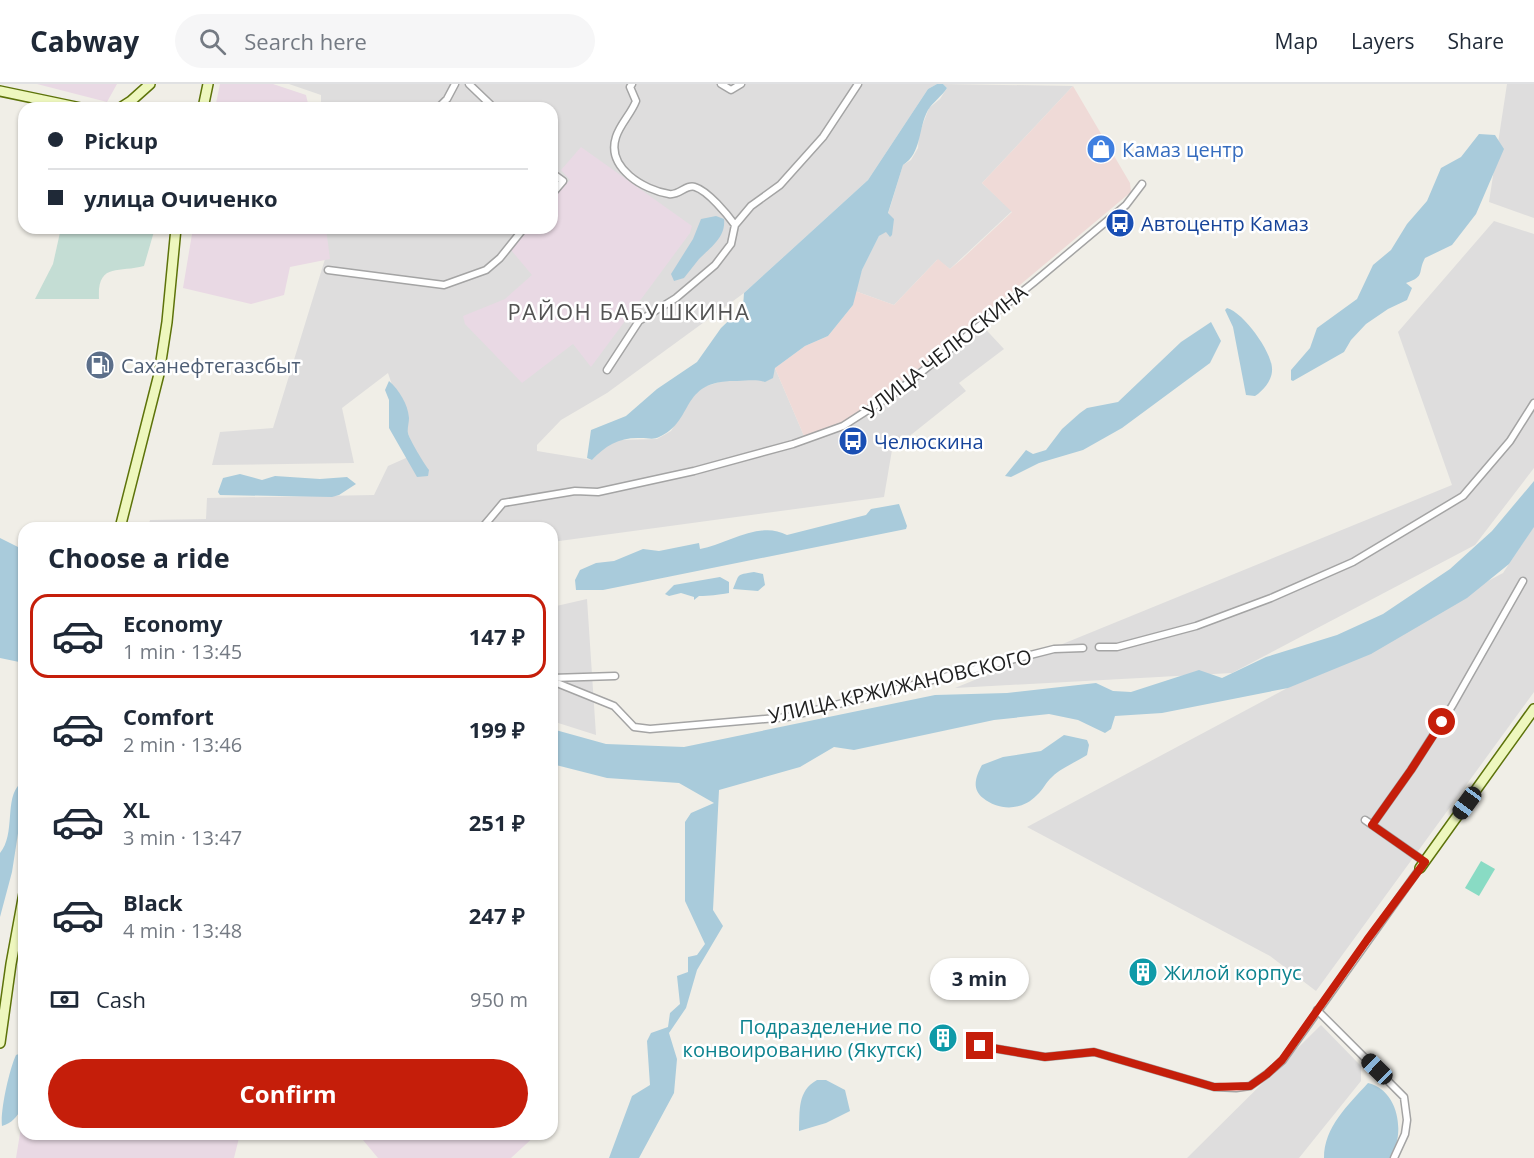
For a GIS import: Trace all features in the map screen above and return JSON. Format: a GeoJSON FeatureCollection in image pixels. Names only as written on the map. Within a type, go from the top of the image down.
{"type":"FeatureCollection","features":[{"type":"Feature","properties":{"kind":"main road"},"geometry":{"type":"LineString","coordinates":[[129,102],[150,84]]}},
{"type":"Feature","properties":{"kind":"main road"},"geometry":{"type":"LineString","coordinates":[[204,102],[208,84]]}},
{"type":"Feature","properties":{"kind":"main road"},"geometry":{"type":"LineString","coordinates":[[0,91],[52,102]]}},
{"type":"Feature","properties":{"kind":"main road"},"geometry":{"type":"LineString","coordinates":[[121,522],[159,374],[167,322],[175,234]]}},
{"type":"Feature","properties":{"kind":"main road"},"geometry":{"type":"LineString","coordinates":[[1423,865],[1534,709]]}},
{"type":"Feature","properties":{"kind":"main road"},"geometry":{"type":"LineString","coordinates":[[0,1043],[18,930]]}},
{"type":"Feature","properties":{"kind":"street"},"geometry":{"type":"LineString","coordinates":[[444,102],[455,84]]}},
{"type":"Feature","properties":{"kind":"street"},"geometry":{"type":"LineString","coordinates":[[470,84],[488,102]]}},
{"type":"Feature","properties":{"kind":"street"},"geometry":{"type":"LineString","coordinates":[[632,84],[630,87],[636,101],[615,140],[614,148],[619,164],[643,185],[669,194],[678,193],[690,187],[697,188],[719,206],[735,225]]}},
{"type":"Feature","properties":{"kind":"street"},"geometry":{"type":"LineString","coordinates":[[721,84],[731,90],[741,84]]}},
{"type":"Feature","properties":{"kind":"street"},"geometry":{"type":"LineString","coordinates":[[607,370],[639,321],[676,298],[715,265],[731,244],[735,225],[751,206],[780,184],[823,136],[858,84]]}},
{"type":"Feature","properties":{"kind":"street","name":"УЛИЦА ЧЕЛЮСКИНА"},"geometry":{"type":"LineString","coordinates":[[486,522],[497,507],[503,503],[575,491],[598,492],[694,471],[793,444],[843,426],[899,390],[1024,290],[1126,205],[1142,184]]}},
{"type":"Feature","properties":{"kind":"street"},"geometry":{"type":"LineString","coordinates":[[328,270],[444,285],[486,270],[500,258],[519,234]]}},
{"type":"Feature","properties":{"kind":"street"},"geometry":{"type":"LineString","coordinates":[[1099,647],[1117,647],[1196,626],[1271,598],[1353,562],[1463,496],[1510,441],[1534,403]]}},
{"type":"Feature","properties":{"kind":"street"},"geometry":{"type":"LineString","coordinates":[[1372,825],[1452,706],[1523,581]]}},
{"type":"Feature","properties":{"kind":"street","name":"УЛИЦА КРЖИЖАНОВСКОГО"},"geometry":{"type":"LineString","coordinates":[[558,683],[614,706],[634,727],[650,729],[788,717],[1043,651],[1083,648]]}},
{"type":"Feature","properties":{"kind":"street","name":"УЛИЦА КРЖИЖАНОВСКОГО"},"geometry":{"type":"LineString","coordinates":[[558,680],[615,676]]}},
{"type":"Feature","properties":{"kind":"street"},"geometry":{"type":"LineString","coordinates":[[980,1046],[1045,1057],[1094,1052],[1214,1087],[1250,1086],[1275,1067],[1423,865],[1365,820]]}},
{"type":"Feature","properties":{"kind":"street"},"geometry":{"type":"LineString","coordinates":[[1317,1010],[1404,1097],[1406,1134],[1394,1158]]}},
{"type":"Feature","properties":{"kind":"shaded area"},"geometry":{"type":"Polygon","coordinates":[[[37,84],[117,84],[107,102],[37,84]]]}},
{"type":"Feature","properties":{"kind":"shaded area"},"geometry":{"type":"Polygon","coordinates":[[[220,84],[273,84],[306,95],[308,102],[216,102],[220,84]]]}},
{"type":"Feature","properties":{"kind":"shaded area"},"geometry":{"type":"Polygon","coordinates":[[[289,84],[937,84],[928,89],[868,180],[744,293],[607,393],[561,420],[537,445],[537,451],[592,460],[603,448],[618,440],[657,439],[671,431],[693,396],[703,387],[723,381],[772,378],[775,368],[804,436],[872,403],[935,356],[977,320],[1004,349],[959,383],[966,391],[892,450],[884,497],[558,541],[558,522],[150,522],[150,520],[206,519],[207,498],[374,495],[388,466],[415,454],[388,373],[342,408],[354,463],[212,465],[220,432],[273,428],[325,259],[324,234],[558,234],[558,102],[321,102],[321,95],[289,84]]]}},
{"type":"Feature","properties":{"kind":"shaded area"},"geometry":{"type":"Polygon","coordinates":[[[937,84],[943,84],[947,88],[928,110],[914,154],[903,165],[888,213],[894,219],[892,235],[890,237],[886,232],[879,236],[862,270],[853,305],[828,336],[805,346],[775,368],[773,378],[765,382],[751,380],[718,382],[705,387],[696,394],[671,430],[659,437],[620,441],[608,446],[592,460],[587,458],[591,430],[626,416],[657,389],[697,362],[721,328],[743,307],[744,293],[868,180],[928,89],[937,84]]]}},
{"type":"Feature","properties":{"kind":"shaded area"},"geometry":{"type":"Polygon","coordinates":[[[943,84],[1073,86],[982,183],[1012,211],[950,269],[937,260],[894,305],[855,291],[862,270],[879,236],[886,231],[888,214],[903,165],[911,160],[918,148],[919,134],[929,108],[940,99],[947,88],[943,84]]]}},
{"type":"Feature","properties":{"kind":"shaded area"},"geometry":{"type":"Polygon","coordinates":[[[1507,84],[1534,84],[1534,218],[1489,202],[1507,84]]]}},
{"type":"Feature","properties":{"kind":"shaded area"},"geometry":{"type":"Polygon","coordinates":[[[1073,86],[1130,183],[1131,192],[935,356],[845,421],[804,436],[775,368],[805,346],[828,336],[853,305],[855,291],[894,305],[938,259],[950,269],[1012,212],[982,183],[1073,86]]]}},
{"type":"Feature","properties":{"kind":"shaded area"},"geometry":{"type":"Polygon","coordinates":[[[1479,134],[1495,135],[1504,149],[1476,214],[1452,245],[1425,258],[1419,276],[1406,283],[1412,288],[1407,300],[1388,309],[1366,324],[1351,340],[1344,352],[1293,381],[1291,380],[1291,370],[1310,348],[1317,328],[1357,299],[1373,265],[1391,250],[1407,224],[1427,201],[1441,168],[1461,157],[1479,134]]]}},
{"type":"Feature","properties":{"kind":"shaded area"},"geometry":{"type":"Polygon","coordinates":[[[581,147],[692,226],[690,233],[591,367],[573,344],[522,383],[465,324],[463,316],[505,299],[532,275],[511,250],[523,234],[558,234],[558,189],[570,180],[561,170],[581,147]]]}},
{"type":"Feature","properties":{"kind":"shaded area"},"geometry":{"type":"Polygon","coordinates":[[[716,216],[724,219],[720,236],[684,278],[674,281],[671,274],[693,239],[701,219],[716,216]]]}},
{"type":"Feature","properties":{"kind":"shaded area"},"geometry":{"type":"Polygon","coordinates":[[[1494,221],[1534,234],[1534,468],[1475,545],[1232,673],[955,688],[1452,485],[1398,332],[1494,221]]]}},
{"type":"Feature","properties":{"kind":"shaded area"},"geometry":{"type":"Polygon","coordinates":[[[60,234],[153,234],[144,266],[111,271],[106,274],[99,287],[99,299],[35,299],[53,264],[60,234]]]}},
{"type":"Feature","properties":{"kind":"shaded area"},"geometry":{"type":"Polygon","coordinates":[[[192,234],[327,234],[330,259],[290,267],[284,295],[251,304],[183,288],[192,234]]]}},
{"type":"Feature","properties":{"kind":"shaded area"},"geometry":{"type":"Polygon","coordinates":[[[1227,308],[1241,317],[1256,334],[1270,361],[1272,372],[1269,380],[1255,396],[1246,395],[1233,327],[1225,310],[1227,308]]]}},
{"type":"Feature","properties":{"kind":"shaded area"},"geometry":{"type":"Polygon","coordinates":[[[1211,322],[1221,341],[1210,363],[1122,428],[1083,450],[1039,463],[1011,477],[1005,476],[1026,450],[1033,454],[1046,450],[1062,429],[1087,408],[1118,402],[1181,342],[1211,322]]]}},
{"type":"Feature","properties":{"kind":"shaded area"},"geometry":{"type":"Polygon","coordinates":[[[389,381],[405,403],[409,418],[408,433],[429,470],[428,476],[417,477],[389,428],[389,400],[385,390],[389,381]]]}},
{"type":"Feature","properties":{"kind":"shaded area"},"geometry":{"type":"Polygon","coordinates":[[[240,474],[262,480],[275,476],[320,479],[347,477],[356,484],[332,497],[220,495],[218,492],[223,478],[240,474]]]}},
{"type":"Feature","properties":{"kind":"shaded area"},"geometry":{"type":"Polygon","coordinates":[[[1534,481],[1534,527],[1509,564],[1467,598],[1371,654],[1288,688],[1162,713],[1115,716],[1111,729],[1105,733],[1078,720],[1049,714],[994,720],[854,750],[834,747],[800,767],[719,790],[713,910],[723,926],[697,970],[686,1008],[669,1033],[677,1059],[674,1093],[639,1158],[609,1158],[632,1096],[650,1085],[647,1041],[651,1033],[668,1027],[670,1013],[680,1004],[677,976],[688,972],[688,957],[697,955],[705,944],[685,901],[685,822],[691,813],[714,803],[679,783],[607,778],[558,766],[558,731],[606,744],[684,747],[935,695],[1007,693],[1096,683],[1113,691],[1131,692],[1199,670],[1222,678],[1266,657],[1337,635],[1383,614],[1450,569],[1492,531],[1534,481]]]}},
{"type":"Feature","properties":{"kind":"shaded area"},"geometry":{"type":"Polygon","coordinates":[[[899,504],[906,529],[603,590],[576,590],[575,580],[580,570],[596,563],[614,561],[643,549],[659,551],[699,543],[700,549],[744,534],[766,530],[787,535],[866,515],[871,509],[899,504]]]}},
{"type":"Feature","properties":{"kind":"shaded area"},"geometry":{"type":"Polygon","coordinates":[[[1534,526],[1534,692],[1316,991],[1270,956],[1027,827],[1503,573],[1534,526]]]}},
{"type":"Feature","properties":{"kind":"shaded area"},"geometry":{"type":"Polygon","coordinates":[[[0,538],[18,547],[18,662],[0,658],[0,538]]]}},
{"type":"Feature","properties":{"kind":"shaded area"},"geometry":{"type":"Polygon","coordinates":[[[754,572],[763,574],[765,585],[758,591],[733,589],[739,576],[754,572]]]}},
{"type":"Feature","properties":{"kind":"shaded area"},"geometry":{"type":"Polygon","coordinates":[[[720,577],[729,582],[729,593],[699,596],[694,600],[694,597],[681,593],[669,596],[665,594],[674,585],[720,577]]]}},
{"type":"Feature","properties":{"kind":"shaded area"},"geometry":{"type":"Polygon","coordinates":[[[587,599],[596,735],[558,723],[558,606],[587,599]]]}},
{"type":"Feature","properties":{"kind":"shaded area"},"geometry":{"type":"Polygon","coordinates":[[[1064,735],[1087,740],[1089,745],[1087,755],[1056,774],[1031,800],[1018,806],[1003,807],[989,802],[979,794],[976,782],[982,765],[1003,757],[1041,751],[1064,735]]]}},
{"type":"Feature","properties":{"kind":"shaded area"},"geometry":{"type":"Polygon","coordinates":[[[18,786],[18,834],[12,872],[0,917],[0,853],[8,836],[15,790],[18,786]]]}},
{"type":"Feature","properties":{"kind":"shaded area"},"geometry":{"type":"Polygon","coordinates":[[[1321,1025],[1361,1066],[1361,1081],[1299,1158],[1187,1158],[1321,1025]]]}},
{"type":"Feature","properties":{"kind":"shaded area"},"geometry":{"type":"Polygon","coordinates":[[[18,1054],[18,1114],[12,1121],[2,1126],[4,1101],[18,1054]]]}},
{"type":"Feature","properties":{"kind":"shaded area"},"geometry":{"type":"Polygon","coordinates":[[[817,1080],[826,1080],[845,1090],[850,1111],[826,1123],[799,1131],[803,1096],[817,1080]]]}},
{"type":"Feature","properties":{"kind":"shaded area"},"geometry":{"type":"Polygon","coordinates":[[[1368,1083],[1379,1087],[1387,1094],[1397,1114],[1398,1138],[1390,1158],[1324,1158],[1328,1136],[1338,1117],[1368,1083]]]}},
{"type":"Feature","properties":{"kind":"shaded area"},"geometry":{"type":"Polygon","coordinates":[[[19,1140],[238,1140],[234,1158],[16,1158],[19,1140]]]}},
{"type":"Feature","properties":{"kind":"shaded area"},"geometry":{"type":"Polygon","coordinates":[[[363,1140],[530,1140],[511,1158],[378,1158],[363,1140]]]}},
{"type":"Feature","properties":{"kind":"green space"},"geometry":{"type":"Polygon","coordinates":[[[1481,861],[1495,869],[1479,896],[1465,888],[1481,861]]]}},
{"type":"Feature","properties":{"kind":"place","name":"Камаз центр"},"geometry":{"type":"Point","coordinates":[1101,149]}},
{"type":"Feature","properties":{"kind":"place","name":"Автоцентр Камаз"},"geometry":{"type":"Point","coordinates":[1120,223]}},
{"type":"Feature","properties":{"kind":"place","name":"Саханефтегазсбыт"},"geometry":{"type":"Point","coordinates":[100,365]}},
{"type":"Feature","properties":{"kind":"place","name":"Челюскина"},"geometry":{"type":"Point","coordinates":[853,441]}},
{"type":"Feature","properties":{"kind":"place","name":"Жилой корпус"},"geometry":{"type":"Point","coordinates":[1143,972]}},
{"type":"Feature","properties":{"kind":"place","name":"Подразделение по конвоированию (Якутск)"},"geometry":{"type":"Point","coordinates":[943,1038]}},
{"type":"Feature","properties":{"kind":"district","name":"РАЙОН БАБУШКИНА"},"geometry":{"type":"Point","coordinates":[629,311]}},
{"type":"Feature","properties":{"kind":"route"},"geometry":{"type":"LineString","coordinates":[[980,1046],[1045,1057],[1094,1052],[1214,1087],[1250,1086],[1282,1060],[1425,862],[1372,825],[1442,722]]}}]}
